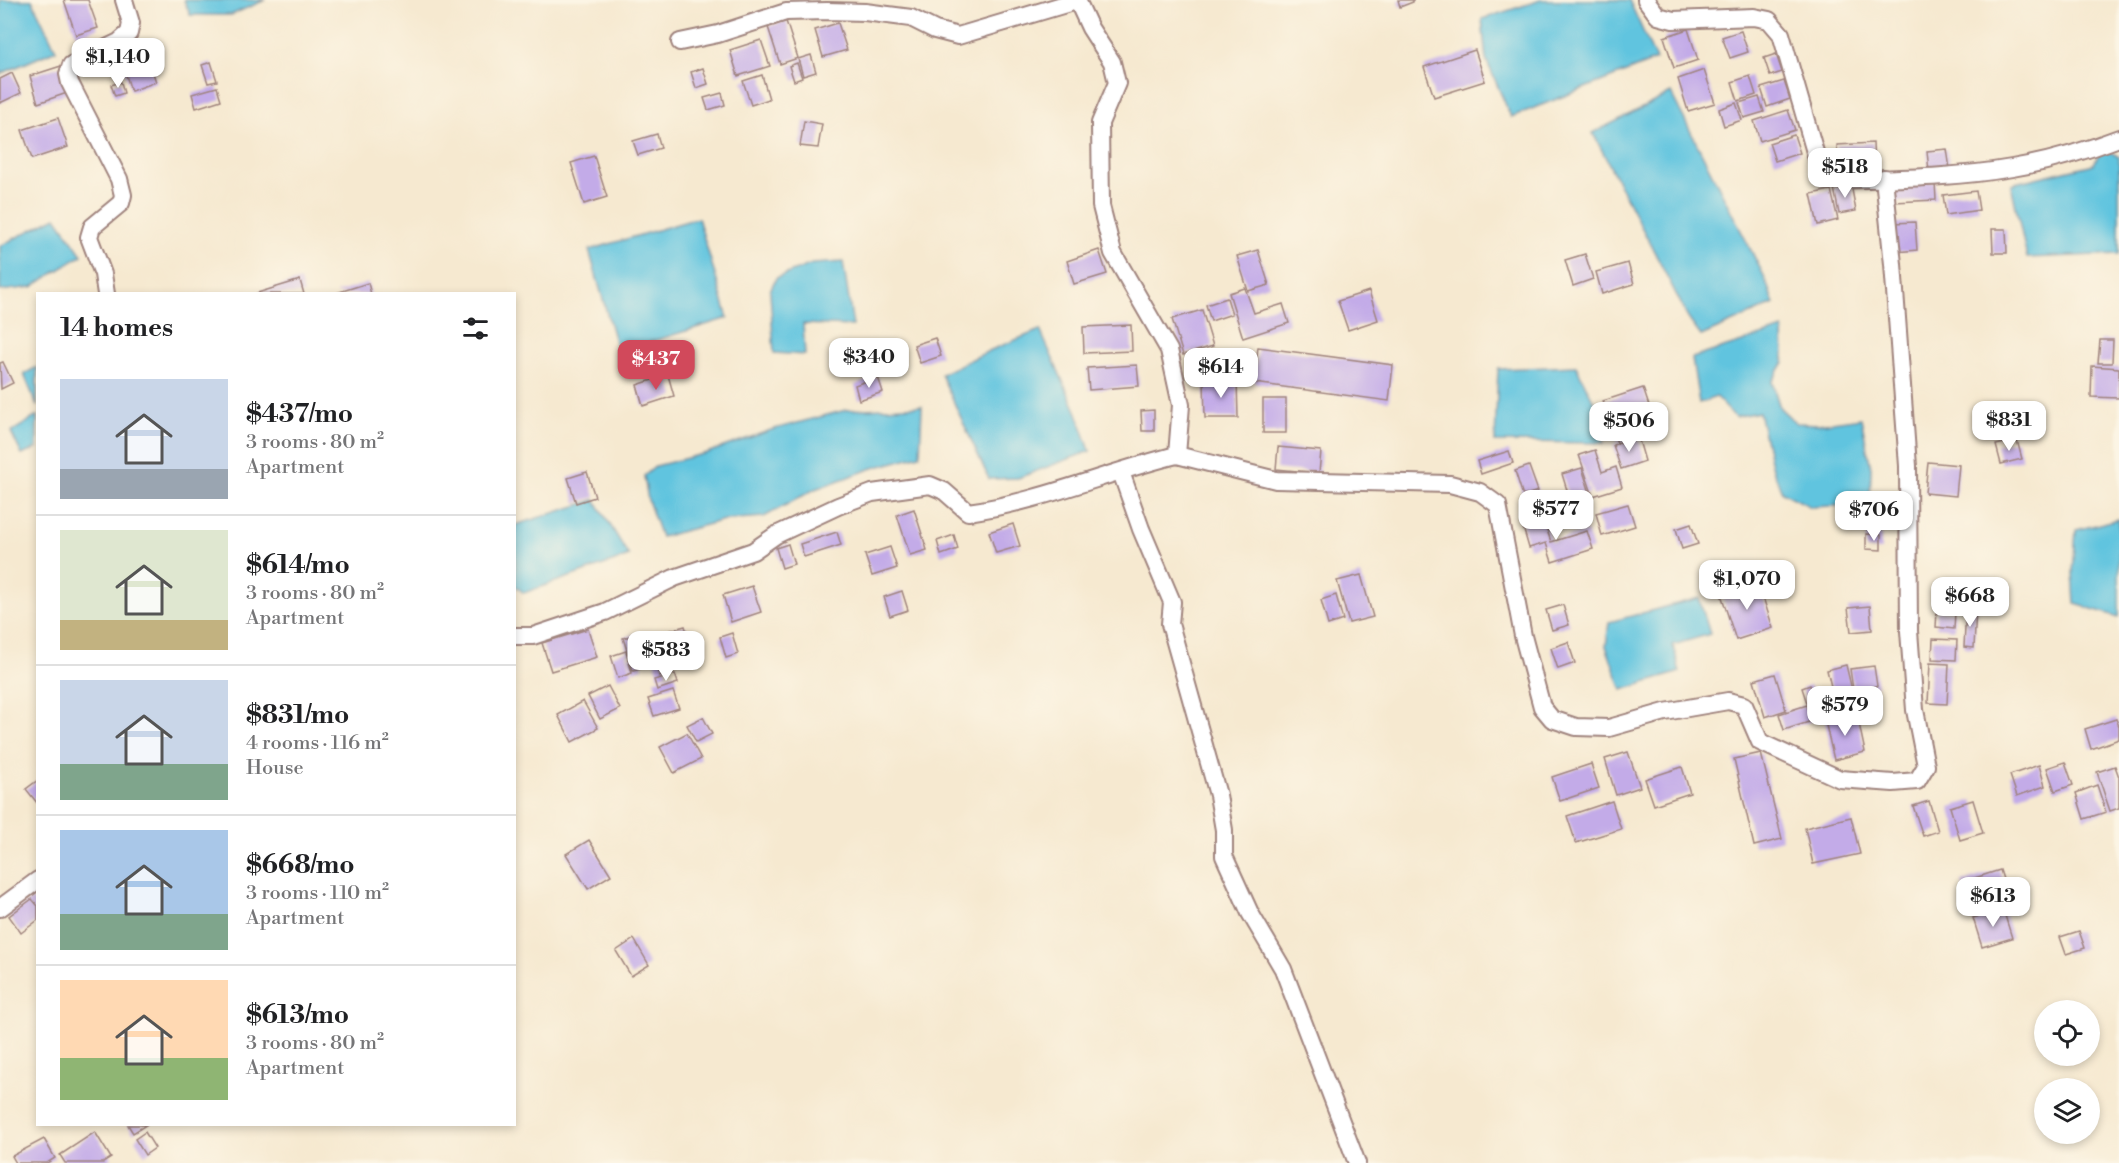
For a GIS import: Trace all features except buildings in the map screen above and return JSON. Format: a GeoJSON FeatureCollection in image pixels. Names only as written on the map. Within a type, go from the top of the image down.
{"type":"FeatureCollection","features":[{"type":"Feature","properties":{"kind":"street"},"geometry":{"type":"LineString","coordinates":[[106,292],[103,274],[89,237],[92,227],[121,204],[123,195],[119,179],[70,83],[68,74],[71,65],[119,42],[129,33],[131,23],[124,0]]}},
{"type":"Feature","properties":{"kind":"street"},"geometry":{"type":"LineString","coordinates":[[1646,0],[1658,16],[1673,20],[1754,17],[1769,20],[1781,34],[1819,166],[1825,175],[1837,180],[1945,177],[2013,168],[2082,152],[2119,138]]}},
{"type":"Feature","properties":{"kind":"street"},"geometry":{"type":"LineString","coordinates":[[680,42],[704,38],[786,12],[827,11],[865,12],[910,18],[934,30],[958,36],[1076,1],[1112,62],[1117,83],[1100,123],[1098,135],[1101,206],[1113,253],[1169,350],[1181,405],[1177,455]]}},
{"type":"Feature","properties":{"kind":"street"},"geometry":{"type":"LineString","coordinates":[[516,636],[533,636],[605,612],[674,578],[753,551],[776,536],[838,506],[872,493],[930,485],[944,491],[968,512],[995,508],[1177,455],[1276,480],[1450,484],[1480,492],[1498,505],[1522,636],[1542,706],[1552,718],[1575,727],[1609,728],[1665,712],[1728,701],[1744,705],[1760,742],[1840,779],[1893,783],[1917,781],[1926,766],[1916,710],[1909,631],[1908,466],[1893,264],[1884,178]]}},
{"type":"Feature","properties":{"kind":"street"},"geometry":{"type":"LineString","coordinates":[[1120,472],[1172,602],[1170,624],[1218,795],[1224,830],[1224,856],[1250,914],[1283,969],[1357,1163]]}},
{"type":"Feature","properties":{"kind":"street"},"geometry":{"type":"LineString","coordinates":[[0,908],[36,881]]}},
{"type":"Feature","properties":{"kind":"water"},"geometry":{"type":"Polygon","coordinates":[[[0,0],[32,0],[56,50],[0,74],[0,0]]]}},
{"type":"Feature","properties":{"kind":"water"},"geometry":{"type":"Polygon","coordinates":[[[184,0],[265,0],[231,15],[190,15],[184,0]]]}},
{"type":"Feature","properties":{"kind":"water"},"geometry":{"type":"Polygon","coordinates":[[[1541,0],[1629,0],[1656,60],[1511,117],[1486,59],[1482,19],[1541,0]]]}},
{"type":"Feature","properties":{"kind":"water"},"geometry":{"type":"Polygon","coordinates":[[[1671,93],[1764,276],[1774,304],[1701,336],[1690,321],[1593,133],[1671,93]]]}},
{"type":"Feature","properties":{"kind":"water"},"geometry":{"type":"Polygon","coordinates":[[[2102,147],[2119,157],[2119,254],[2027,258],[2011,184],[2094,164],[2102,147]]]}},
{"type":"Feature","properties":{"kind":"water"},"geometry":{"type":"Polygon","coordinates":[[[56,217],[82,255],[32,287],[0,291],[0,246],[56,217]]]}},
{"type":"Feature","properties":{"kind":"water"},"geometry":{"type":"Polygon","coordinates":[[[698,218],[728,318],[618,352],[589,250],[698,218]]]}},
{"type":"Feature","properties":{"kind":"water"},"geometry":{"type":"Polygon","coordinates":[[[843,262],[853,326],[803,324],[805,355],[774,353],[770,291],[776,278],[812,264],[843,262]]]}},
{"type":"Feature","properties":{"kind":"water"},"geometry":{"type":"Polygon","coordinates":[[[1783,329],[1784,362],[1772,382],[1780,408],[1796,423],[1818,424],[1861,418],[1871,468],[1870,504],[1811,507],[1782,492],[1771,465],[1759,412],[1735,417],[1716,397],[1699,403],[1692,358],[1783,329]]]}},
{"type":"Feature","properties":{"kind":"water"},"geometry":{"type":"Polygon","coordinates":[[[1040,330],[1077,413],[1090,451],[1018,478],[989,479],[941,374],[1040,330]]]}},
{"type":"Feature","properties":{"kind":"water"},"geometry":{"type":"Polygon","coordinates":[[[1576,366],[1597,408],[1604,443],[1495,442],[1498,369],[1576,366]]]}},
{"type":"Feature","properties":{"kind":"water"},"geometry":{"type":"Polygon","coordinates":[[[36,368],[36,404],[24,374],[36,368]]]}},
{"type":"Feature","properties":{"kind":"water"},"geometry":{"type":"Polygon","coordinates":[[[922,406],[920,455],[873,468],[815,489],[764,517],[724,520],[661,537],[648,500],[644,476],[656,466],[707,453],[771,430],[846,410],[922,406]]]}},
{"type":"Feature","properties":{"kind":"water"},"geometry":{"type":"Polygon","coordinates":[[[36,417],[36,448],[22,455],[11,432],[36,417]]]}},
{"type":"Feature","properties":{"kind":"water"},"geometry":{"type":"Polygon","coordinates":[[[595,500],[629,556],[524,593],[516,587],[516,525],[595,500]]]}},
{"type":"Feature","properties":{"kind":"water"},"geometry":{"type":"Polygon","coordinates":[[[2119,519],[2119,617],[2075,604],[2073,573],[2076,530],[2119,519]]]}},
{"type":"Feature","properties":{"kind":"water"},"geometry":{"type":"Polygon","coordinates":[[[1699,598],[1710,634],[1673,645],[1680,672],[1622,690],[1606,646],[1609,622],[1699,598]]]}}]}
